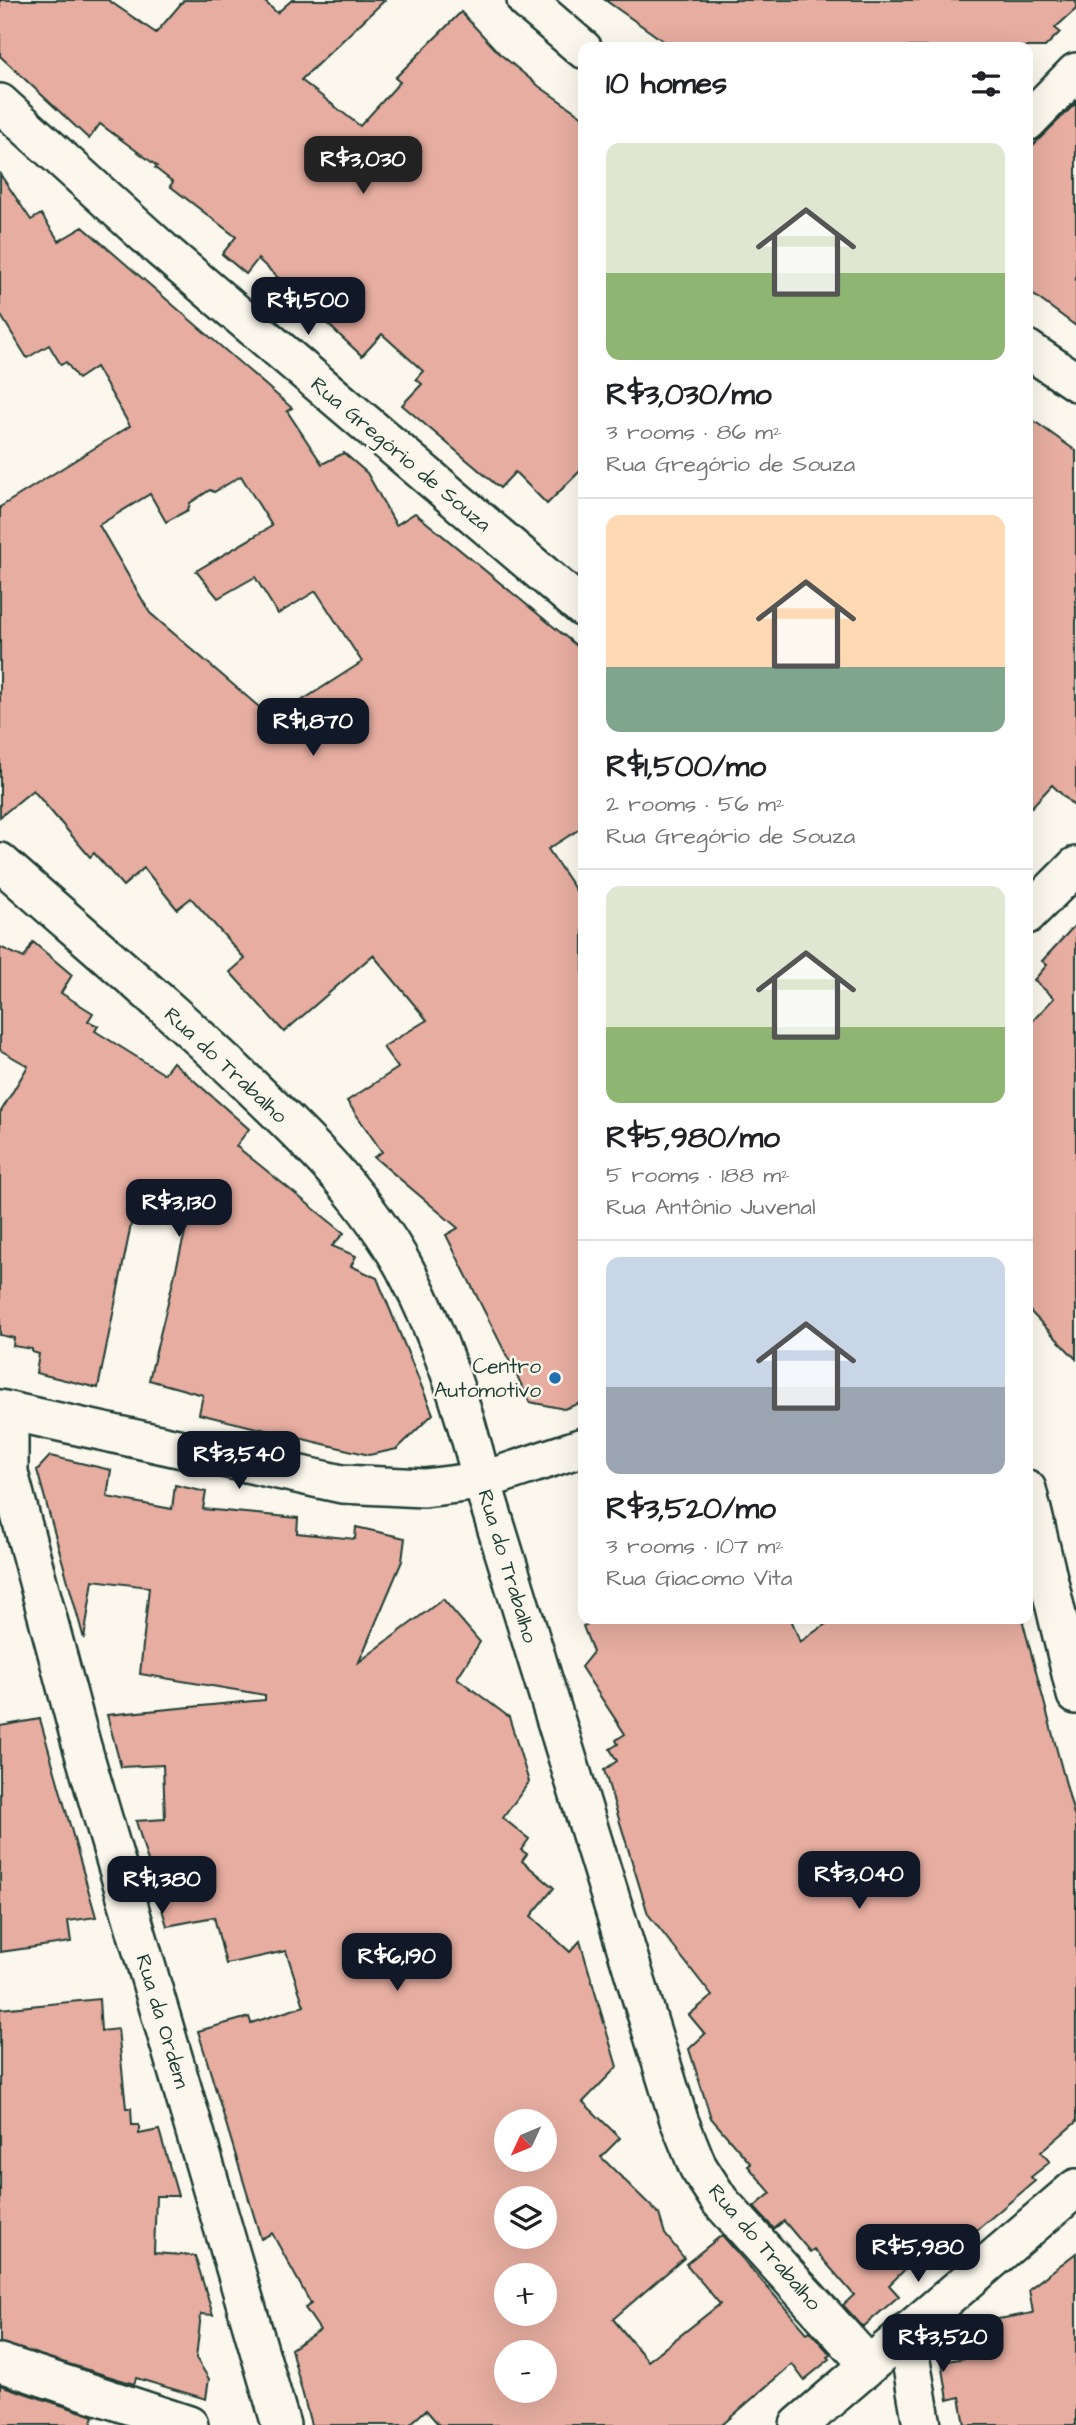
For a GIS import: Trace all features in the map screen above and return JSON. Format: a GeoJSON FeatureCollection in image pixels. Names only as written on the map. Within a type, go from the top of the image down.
{"type":"FeatureCollection","features":[{"type":"Feature","properties":{"kind":"street"},"geometry":{"type":"LineString","coordinates":[[535,3],[578,44]]}},
{"type":"Feature","properties":{"kind":"street"},"geometry":{"type":"LineString","coordinates":[[1033,116],[1076,72]]}},
{"type":"Feature","properties":{"kind":"street","name":"Rua Gregório de Souza"},"geometry":{"type":"LineString","coordinates":[[0,103],[162,250],[578,604]]}},
{"type":"Feature","properties":{"kind":"street"},"geometry":{"type":"LineString","coordinates":[[1033,353],[1076,382]]}},
{"type":"Feature","properties":{"kind":"street","name":"Rua do Trabalho"},"geometry":{"type":"LineString","coordinates":[[0,862],[225,1061],[309,1143],[363,1205],[403,1266],[437,1338],[463,1406],[482,1481],[679,2120],[698,2167],[720,2201],[869,2364]]}},
{"type":"Feature","properties":{"kind":"street"},"geometry":{"type":"LineString","coordinates":[[1033,909],[1076,866]]}},
{"type":"Feature","properties":{"kind":"street"},"geometry":{"type":"LineString","coordinates":[[4,1410],[342,1484],[424,1488],[482,1481],[578,1449]]}},
{"type":"Feature","properties":{"kind":"street","name":"Rua da Ordem"},"geometry":{"type":"LineString","coordinates":[[4,1410],[9,1473],[80,1743],[281,2425]]}},
{"type":"Feature","properties":{"kind":"street"},"geometry":{"type":"LineString","coordinates":[[1033,1514],[1076,1695]]}},
{"type":"Feature","properties":{"kind":"street"},"geometry":{"type":"LineString","coordinates":[[799,2425],[1076,2188]]}},
{"type":"Feature","properties":{"kind":"street"},"geometry":{"type":"LineString","coordinates":[[906,2332],[922,2425]]}},
{"type":"Feature","properties":{"kind":"street"},"geometry":{"type":"LineString","coordinates":[[0,2363],[189,2425]]}},
{"type":"Feature","properties":{"kind":"building"},"geometry":{"type":"Polygon","coordinates":[[[0,0],[108,0],[156,33],[184,0],[263,0],[277,13],[292,0],[385,0],[301,80],[360,126],[400,82],[395,78],[461,12],[500,54],[578,114],[578,473],[547,504],[515,472],[500,488],[402,405],[422,384],[416,379],[423,371],[382,334],[362,356],[258,259],[246,274],[222,254],[236,237],[170,186],[173,182],[155,168],[157,166],[100,124],[89,139],[0,56],[0,0]]]}},
{"type":"Feature","properties":{"kind":"building"},"geometry":{"type":"Polygon","coordinates":[[[605,0],[1076,0],[1076,9],[1055,28],[1060,32],[1045,47],[1033,47],[1033,42],[665,42],[605,0]]]}},
{"type":"Feature","properties":{"kind":"building"},"geometry":{"type":"Polygon","coordinates":[[[1076,103],[1076,326],[1033,294],[1033,145],[1076,103]]]}},
{"type":"Feature","properties":{"kind":"building"},"geometry":{"type":"Polygon","coordinates":[[[0,174],[31,220],[41,214],[59,241],[83,227],[292,408],[287,411],[322,464],[344,453],[367,473],[396,525],[415,513],[578,647],[578,830],[548,849],[578,894],[578,1404],[564,1409],[530,1402],[446,1235],[458,1228],[374,1157],[382,1152],[347,1101],[398,1068],[383,1047],[427,1020],[373,955],[284,1032],[230,972],[245,959],[191,898],[177,909],[144,868],[123,886],[94,853],[90,857],[33,790],[0,817],[0,507],[130,426],[96,367],[78,379],[66,362],[61,365],[49,345],[27,358],[0,314],[0,174]],[[241,476],[214,492],[210,490],[190,503],[188,510],[166,522],[150,494],[99,525],[150,613],[273,719],[362,662],[316,591],[278,614],[255,577],[218,598],[196,571],[272,526],[241,476]]]}},
{"type":"Feature","properties":{"kind":"building"},"geometry":{"type":"Polygon","coordinates":[[[1033,420],[1076,451],[1076,808],[1052,785],[1033,806],[1033,420]]]}},
{"type":"Feature","properties":{"kind":"building"},"geometry":{"type":"Polygon","coordinates":[[[1076,924],[1076,1359],[1033,1314],[1033,1021],[1054,998],[1034,980],[1047,965],[1042,961],[1076,924]]]}},
{"type":"Feature","properties":{"kind":"building"},"geometry":{"type":"Polygon","coordinates":[[[33,942],[72,975],[61,993],[93,1013],[88,1021],[98,1026],[95,1031],[164,1074],[173,1062],[249,1129],[236,1146],[344,1233],[332,1246],[356,1256],[351,1266],[377,1278],[433,1414],[397,1449],[369,1455],[199,1414],[203,1395],[149,1380],[186,1228],[135,1205],[98,1388],[36,1373],[39,1354],[32,1352],[32,1349],[13,1346],[14,1338],[0,1335],[0,1113],[28,1066],[0,1050],[0,947],[24,958],[33,942]]]}},
{"type":"Feature","properties":{"kind":"building"},"geometry":{"type":"Polygon","coordinates":[[[50,1456],[111,1470],[107,1497],[172,1509],[175,1485],[206,1492],[203,1509],[298,1518],[297,1533],[355,1539],[356,1527],[405,1538],[402,1561],[359,1662],[443,1599],[480,1642],[457,1678],[509,1717],[529,1782],[503,1818],[529,1839],[521,1850],[527,1854],[522,1861],[554,1888],[531,1916],[570,1952],[580,1941],[617,2067],[583,2102],[620,2138],[601,2157],[659,2214],[665,2234],[684,2258],[613,2319],[648,2361],[720,2304],[686,2264],[722,2235],[807,2333],[810,2331],[831,2355],[828,2357],[830,2359],[804,2380],[792,2364],[722,2425],[439,2425],[426,2410],[409,2425],[311,2425],[291,2349],[320,2330],[305,2308],[311,2304],[272,2233],[261,2239],[198,2031],[249,2017],[251,2023],[304,2006],[286,1951],[226,1964],[214,1917],[167,1926],[136,1821],[165,1819],[163,1765],[121,1767],[107,1715],[265,1700],[265,1695],[140,1674],[149,1587],[93,1580],[84,1639],[37,1470],[50,1456]]]}},
{"type":"Feature","properties":{"kind":"building"},"geometry":{"type":"Polygon","coordinates":[[[793,1624],[800,1642],[826,1624],[1023,1624],[1076,1822],[1076,2122],[1041,2152],[1050,2162],[1031,2177],[1035,2181],[941,2260],[929,2246],[889,2285],[899,2296],[863,2327],[843,2305],[854,2295],[814,2249],[810,2252],[784,2221],[774,2229],[754,2207],[771,2193],[748,2166],[751,2164],[711,2118],[689,2049],[705,2034],[689,2015],[712,1996],[648,1914],[604,1770],[617,1761],[610,1749],[618,1744],[616,1740],[625,1734],[581,1667],[593,1652],[583,1626],[793,1624]]]}},
{"type":"Feature","properties":{"kind":"building"},"geometry":{"type":"Polygon","coordinates":[[[40,1719],[96,1917],[68,1921],[71,1942],[0,1952],[0,1726],[40,1719]]]}},
{"type":"Feature","properties":{"kind":"building"},"geometry":{"type":"Polygon","coordinates":[[[99,1999],[101,2031],[118,2029],[126,2108],[131,2108],[132,2125],[139,2125],[139,2134],[159,2130],[178,2196],[156,2196],[154,2253],[195,2256],[213,2315],[201,2314],[196,2358],[209,2379],[206,2399],[136,2378],[134,2384],[0,2343],[0,2009],[99,1999]]]}},
{"type":"Feature","properties":{"kind":"building"},"geometry":{"type":"Polygon","coordinates":[[[1076,2253],[1076,2425],[965,2425],[960,2397],[948,2400],[942,2362],[964,2358],[973,2329],[981,2322],[1033,2313],[1029,2289],[1076,2253]]]}},
{"type":"Feature","properties":{"kind":"building"},"geometry":{"type":"Polygon","coordinates":[[[0,2385],[94,2416],[91,2425],[0,2425],[0,2385]]]}},
{"type":"Feature","properties":{"kind":"place","name":"Centro Automotivo"},"geometry":{"type":"Point","coordinates":[555,1378]}}]}
